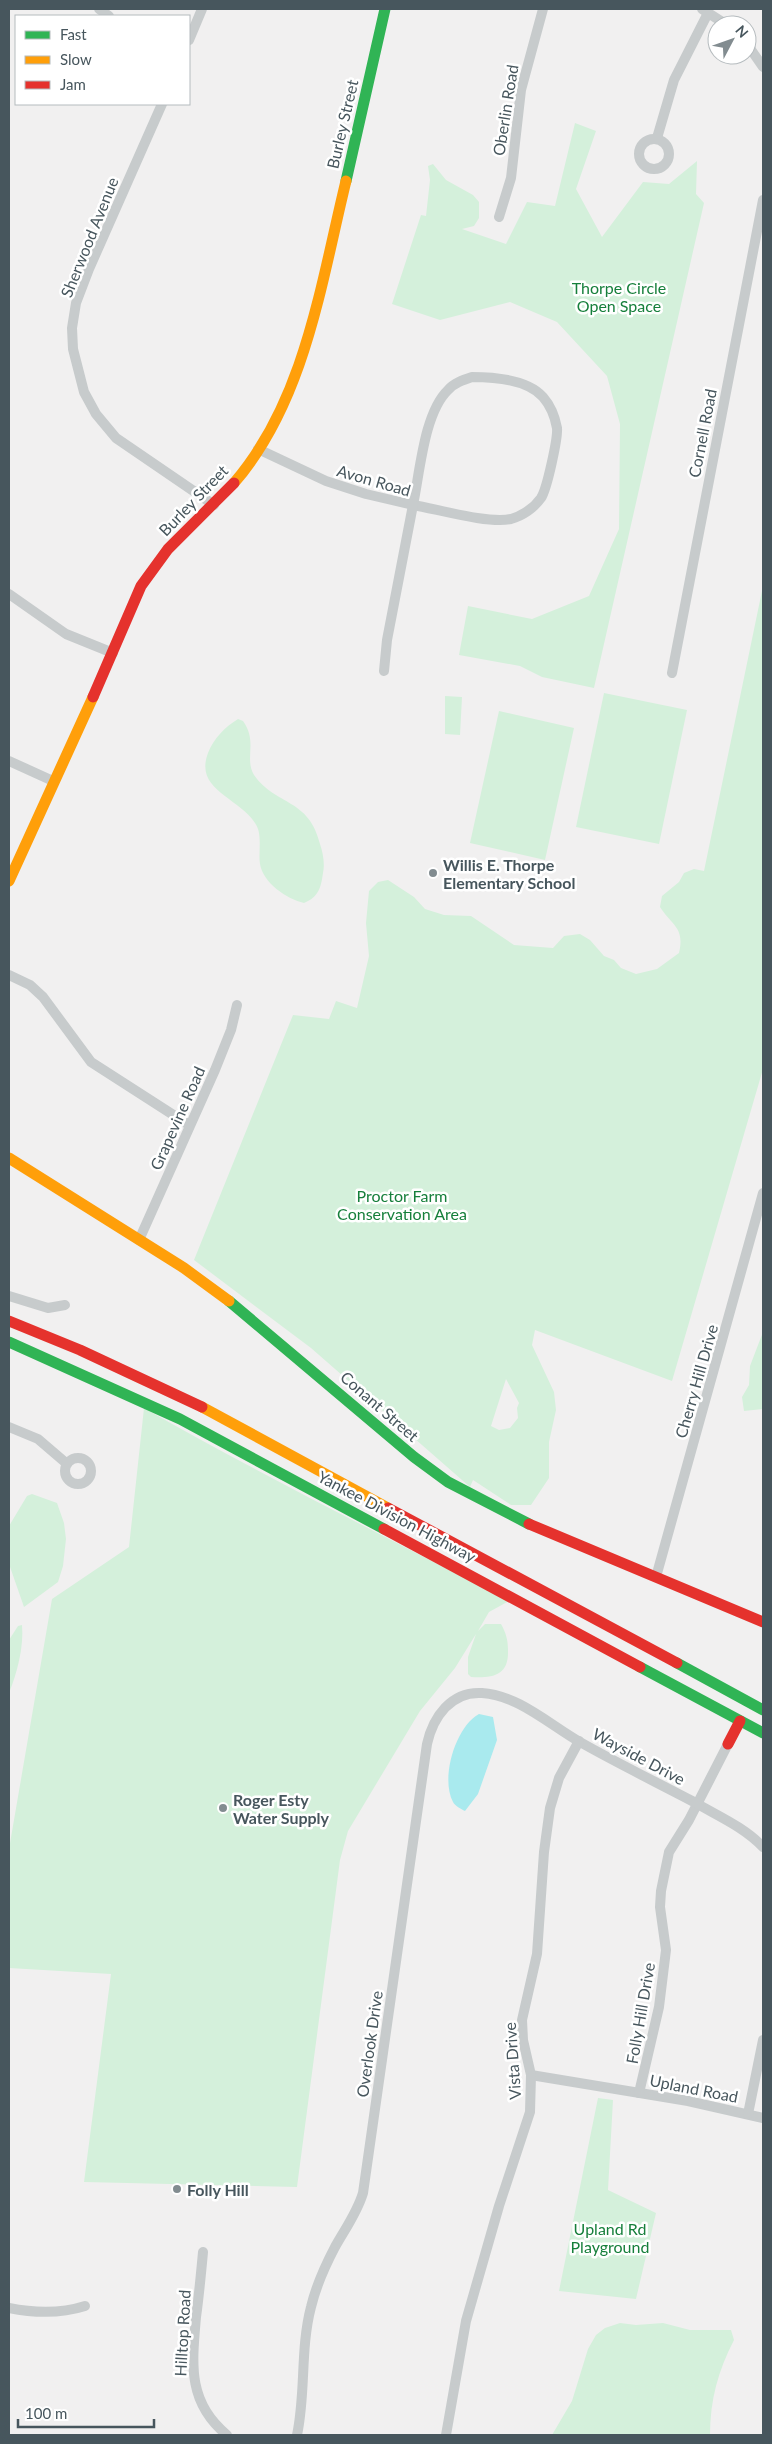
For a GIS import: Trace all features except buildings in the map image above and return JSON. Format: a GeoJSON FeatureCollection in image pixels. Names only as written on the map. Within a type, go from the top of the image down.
{"type":"FeatureCollection","features":[{"type":"Feature","properties":{"kind":"main road","name":"Burley Street"},"geometry":{"type":"LineString","coordinates":[[9,881],[141,586],[156,563],[214,505],[240,475],[268,434],[291,387],[306,342],[359,126],[385,9]]}},
{"type":"Feature","properties":{"kind":"main road","name":"Conant Street"},"geometry":{"type":"LineString","coordinates":[[9,1158],[221,1294],[414,1457],[448,1482],[528,1524],[763,1622]]}},
{"type":"Feature","properties":{"kind":"main road","name":"Yankee Division Highway"},"geometry":{"type":"LineString","coordinates":[[9,1320],[98,1358],[203,1408],[763,1710]]}},
{"type":"Feature","properties":{"kind":"main road","name":"Yankee Division Highway"},"geometry":{"type":"LineString","coordinates":[[9,1342],[180,1419],[763,1733]]}},
{"type":"Feature","properties":{"kind":"main road"},"geometry":{"type":"LineString","coordinates":[[728,1744],[740,1721]]}},
{"type":"Feature","properties":{"kind":"street"},"geometry":{"type":"LineString","coordinates":[[190,38],[202,9]]}},
{"type":"Feature","properties":{"kind":"street","name":"Oberlin Road"},"geometry":{"type":"LineString","coordinates":[[499,217],[511,178],[521,90],[543,9]]}},
{"type":"Feature","properties":{"kind":"street"},"geometry":{"type":"LineString","coordinates":[[657,138],[674,80],[705,11]]}},
{"type":"Feature","properties":{"kind":"street","name":"Sherwood Avenue"},"geometry":{"type":"LineString","coordinates":[[162,105],[89,269],[76,303],[72,328],[73,349],[84,392],[96,414],[116,438],[214,505]]}},
{"type":"Feature","properties":{"kind":"street","name":"Cornell Road"},"geometry":{"type":"LineString","coordinates":[[672,673],[763,200]]}},
{"type":"Feature","properties":{"kind":"street"},"geometry":{"type":"LineString","coordinates":[[472,377],[487,377],[532,388],[542,396],[549,406],[557,430],[547,485],[542,497],[524,514],[501,520],[413,505],[433,413],[448,389],[460,381],[472,377]]}},
{"type":"Feature","properties":{"kind":"street","name":"Avon Road"},"geometry":{"type":"LineString","coordinates":[[258,449],[326,481],[413,505],[387,640],[384,671]]}},
{"type":"Feature","properties":{"kind":"street"},"geometry":{"type":"LineString","coordinates":[[9,594],[66,634],[113,652]]}},
{"type":"Feature","properties":{"kind":"street"},"geometry":{"type":"LineString","coordinates":[[9,761],[53,782]]}},
{"type":"Feature","properties":{"kind":"street"},"geometry":{"type":"LineString","coordinates":[[9,975],[30,985],[43,997],[90,1062],[189,1125]]}},
{"type":"Feature","properties":{"kind":"street","name":"Grapevine Road"},"geometry":{"type":"LineString","coordinates":[[139,1240],[231,1030],[237,1005]]}},
{"type":"Feature","properties":{"kind":"street","name":"Cherry Hill Drive"},"geometry":{"type":"LineString","coordinates":[[656,1577],[763,1193]]}},
{"type":"Feature","properties":{"kind":"street"},"geometry":{"type":"LineString","coordinates":[[9,1296],[48,1308],[65,1305]]}},
{"type":"Feature","properties":{"kind":"street"},"geometry":{"type":"LineString","coordinates":[[9,1428],[38,1439],[66,1463]]}},
{"type":"Feature","properties":{"kind":"street","name":"Overlook Drive"},"geometry":{"type":"LineString","coordinates":[[297,2435],[304,2383],[306,2327],[310,2308],[322,2273],[358,2209],[363,2193],[430,1728],[450,1702],[463,1696],[480,1693],[497,1695]]}},
{"type":"Feature","properties":{"kind":"street","name":"Wayside Drive"},"geometry":{"type":"LineString","coordinates":[[497,1695],[519,1704],[579,1741],[735,1825],[763,1848]]}},
{"type":"Feature","properties":{"kind":"street","name":"Vista Drive"},"geometry":{"type":"LineString","coordinates":[[446,2435],[466,2321],[499,2206],[530,2112],[530,2075],[522,2040],[522,2020],[537,1954],[544,1852],[550,1808],[559,1778],[579,1741]]}},
{"type":"Feature","properties":{"kind":"street","name":"Folly Hill Drive"},"geometry":{"type":"LineString","coordinates":[[639,2092],[659,2007],[664,1973],[666,1950],[660,1907],[669,1852],[697,1804],[728,1744]]}},
{"type":"Feature","properties":{"kind":"street"},"geometry":{"type":"LineString","coordinates":[[748,2114],[763,2040]]}},
{"type":"Feature","properties":{"kind":"street","name":"Upland Road"},"geometry":{"type":"LineString","coordinates":[[530,2075],[639,2092],[763,2118]]}},
{"type":"Feature","properties":{"kind":"street","name":"Hilltop Road"},"geometry":{"type":"LineString","coordinates":[[203,2252],[193,2374],[201,2404],[209,2417],[227,2435]]}},
{"type":"Feature","properties":{"kind":"street"},"geometry":{"type":"LineString","coordinates":[[9,2308],[25,2311],[67,2312],[85,2306]]}},
{"type":"Feature","properties":{"kind":"green space","name":"Thorpe Circle Open Space"},"geometry":{"type":"Polygon","coordinates":[[[575,123],[596,131],[576,189],[602,237],[643,182],[669,184],[697,161],[696,194],[704,203],[594,688],[542,677],[520,666],[459,655],[468,606],[532,619],[589,596],[619,529],[620,424],[607,376],[557,322],[510,302],[440,320],[392,304],[421,215],[426,216],[430,180],[428,166],[433,164],[446,180],[473,195],[479,202],[479,218],[474,226],[462,229],[506,244],[527,202],[555,206],[575,123]]]}},
{"type":"Feature","properties":{"kind":"green space","name":"Proctor Farm Conservation Area"},"geometry":{"type":"Polygon","coordinates":[[[763,586],[763,1069],[672,1381],[535,1330],[532,1345],[554,1392],[556,1410],[549,1442],[549,1478],[531,1505],[511,1505],[473,1480],[470,1487],[311,1348],[194,1260],[293,1015],[329,1019],[336,1001],[357,1008],[369,956],[366,923],[369,891],[378,882],[388,880],[414,897],[425,909],[444,915],[471,916],[514,945],[553,948],[564,936],[580,934],[590,940],[604,956],[614,960],[621,968],[636,974],[657,969],[679,953],[679,932],[660,907],[662,896],[679,882],[684,873],[694,869],[704,871],[763,586]],[[506,1379],[491,1426],[499,1430],[510,1428],[518,1418],[517,1408],[519,1403],[506,1379]]]}},
{"type":"Feature","properties":{"kind":"green space"},"geometry":{"type":"Polygon","coordinates":[[[604,693],[687,710],[659,844],[576,827],[604,693]]]}},
{"type":"Feature","properties":{"kind":"green space"},"geometry":{"type":"Polygon","coordinates":[[[445,696],[462,697],[460,735],[445,734],[445,696]]]}},
{"type":"Feature","properties":{"kind":"green space"},"geometry":{"type":"Polygon","coordinates":[[[499,711],[574,728],[545,860],[470,843],[499,711]]]}},
{"type":"Feature","properties":{"kind":"green space"},"geometry":{"type":"Polygon","coordinates":[[[238,719],[243,721],[250,736],[250,762],[254,775],[272,792],[300,810],[315,829],[322,851],[324,870],[316,895],[304,903],[283,894],[266,878],[260,864],[260,838],[255,823],[239,806],[212,785],[207,776],[205,766],[213,742],[220,733],[238,719]]]}},
{"type":"Feature","properties":{"kind":"green space"},"geometry":{"type":"Polygon","coordinates":[[[763,1332],[763,1409],[744,1411],[742,1397],[749,1385],[750,1366],[763,1332]]]}},
{"type":"Feature","properties":{"kind":"green space"},"geometry":{"type":"Polygon","coordinates":[[[144,1408],[280,1482],[509,1601],[489,1612],[478,1631],[485,1624],[501,1624],[508,1646],[508,1659],[503,1670],[498,1674],[486,1677],[471,1677],[468,1674],[468,1657],[476,1634],[455,1668],[420,1711],[348,1831],[340,1860],[297,2187],[84,2182],[111,1974],[9,1968],[9,1849],[52,1599],[129,1547],[144,1408]]]}},
{"type":"Feature","properties":{"kind":"green space"},"geometry":{"type":"Polygon","coordinates":[[[32,1494],[57,1503],[64,1523],[66,1539],[63,1566],[58,1582],[24,1607],[9,1564],[9,1526],[27,1496],[32,1494]]]}},
{"type":"Feature","properties":{"kind":"green space"},"geometry":{"type":"Polygon","coordinates":[[[22,1625],[19,1660],[9,1693],[9,1640],[18,1626],[22,1625]]]}},
{"type":"Feature","properties":{"kind":"green space","name":"Upland Rd Playground"},"geometry":{"type":"Polygon","coordinates":[[[598,2098],[613,2100],[608,2190],[656,2213],[636,2299],[559,2291],[598,2098]]]}},
{"type":"Feature","properties":{"kind":"green space"},"geometry":{"type":"Polygon","coordinates":[[[620,2323],[636,2325],[663,2323],[690,2330],[731,2330],[734,2340],[716,2386],[710,2422],[710,2435],[552,2435],[572,2401],[588,2349],[596,2335],[605,2328],[620,2323]]]}},
{"type":"Feature","properties":{"kind":"water"},"geometry":{"type":"Polygon","coordinates":[[[479,1714],[493,1717],[497,1740],[478,1794],[465,1811],[453,1802],[449,1792],[449,1767],[452,1754],[463,1729],[479,1714]]]}},
{"type":"Feature","properties":{"kind":"traffic: fast"},"geometry":{"type":"LineString","coordinates":[[346,181],[385,9]]}},
{"type":"Feature","properties":{"kind":"traffic: fast"},"geometry":{"type":"LineString","coordinates":[[229,1301],[414,1457],[448,1482],[529,1524]]}},
{"type":"Feature","properties":{"kind":"traffic: fast"},"geometry":{"type":"LineString","coordinates":[[9,1342],[180,1419],[384,1529]]}},
{"type":"Feature","properties":{"kind":"traffic: fast"},"geometry":{"type":"LineString","coordinates":[[677,1663],[763,1710]]}},
{"type":"Feature","properties":{"kind":"traffic: fast"},"geometry":{"type":"LineString","coordinates":[[640,1667],[763,1733]]}},
{"type":"Feature","properties":{"kind":"traffic: slow"},"geometry":{"type":"LineString","coordinates":[[234,483],[258,451],[278,416],[294,378],[318,300],[346,181]]}},
{"type":"Feature","properties":{"kind":"traffic: slow"},"geometry":{"type":"LineString","coordinates":[[9,881],[93,697]]}},
{"type":"Feature","properties":{"kind":"traffic: slow"},"geometry":{"type":"LineString","coordinates":[[9,1158],[184,1268],[229,1301]]}},
{"type":"Feature","properties":{"kind":"traffic: slow"},"geometry":{"type":"LineString","coordinates":[[202,1407],[388,1508]]}},
{"type":"Feature","properties":{"kind":"traffic: jam"},"geometry":{"type":"LineString","coordinates":[[93,697],[141,586],[168,549],[234,483]]}},
{"type":"Feature","properties":{"kind":"traffic: jam"},"geometry":{"type":"LineString","coordinates":[[9,1321],[80,1350],[202,1407]]}},
{"type":"Feature","properties":{"kind":"traffic: jam"},"geometry":{"type":"LineString","coordinates":[[388,1508],[677,1663]]}},
{"type":"Feature","properties":{"kind":"traffic: jam"},"geometry":{"type":"LineString","coordinates":[[529,1524],[763,1622]]}},
{"type":"Feature","properties":{"kind":"traffic: jam"},"geometry":{"type":"LineString","coordinates":[[384,1529],[640,1667]]}},
{"type":"Feature","properties":{"kind":"traffic: jam"},"geometry":{"type":"LineString","coordinates":[[728,1744],[740,1721]]}},
{"type":"Feature","properties":{"kind":"place","name":"Willis E. Thorpe Elementary School"},"geometry":{"type":"Point","coordinates":[433,873]}},
{"type":"Feature","properties":{"kind":"place","name":"Roger Esty Water Supply"},"geometry":{"type":"Point","coordinates":[223,1808]}},
{"type":"Feature","properties":{"kind":"place","name":"Folly Hill"},"geometry":{"type":"Point","coordinates":[177,2189]}}]}
